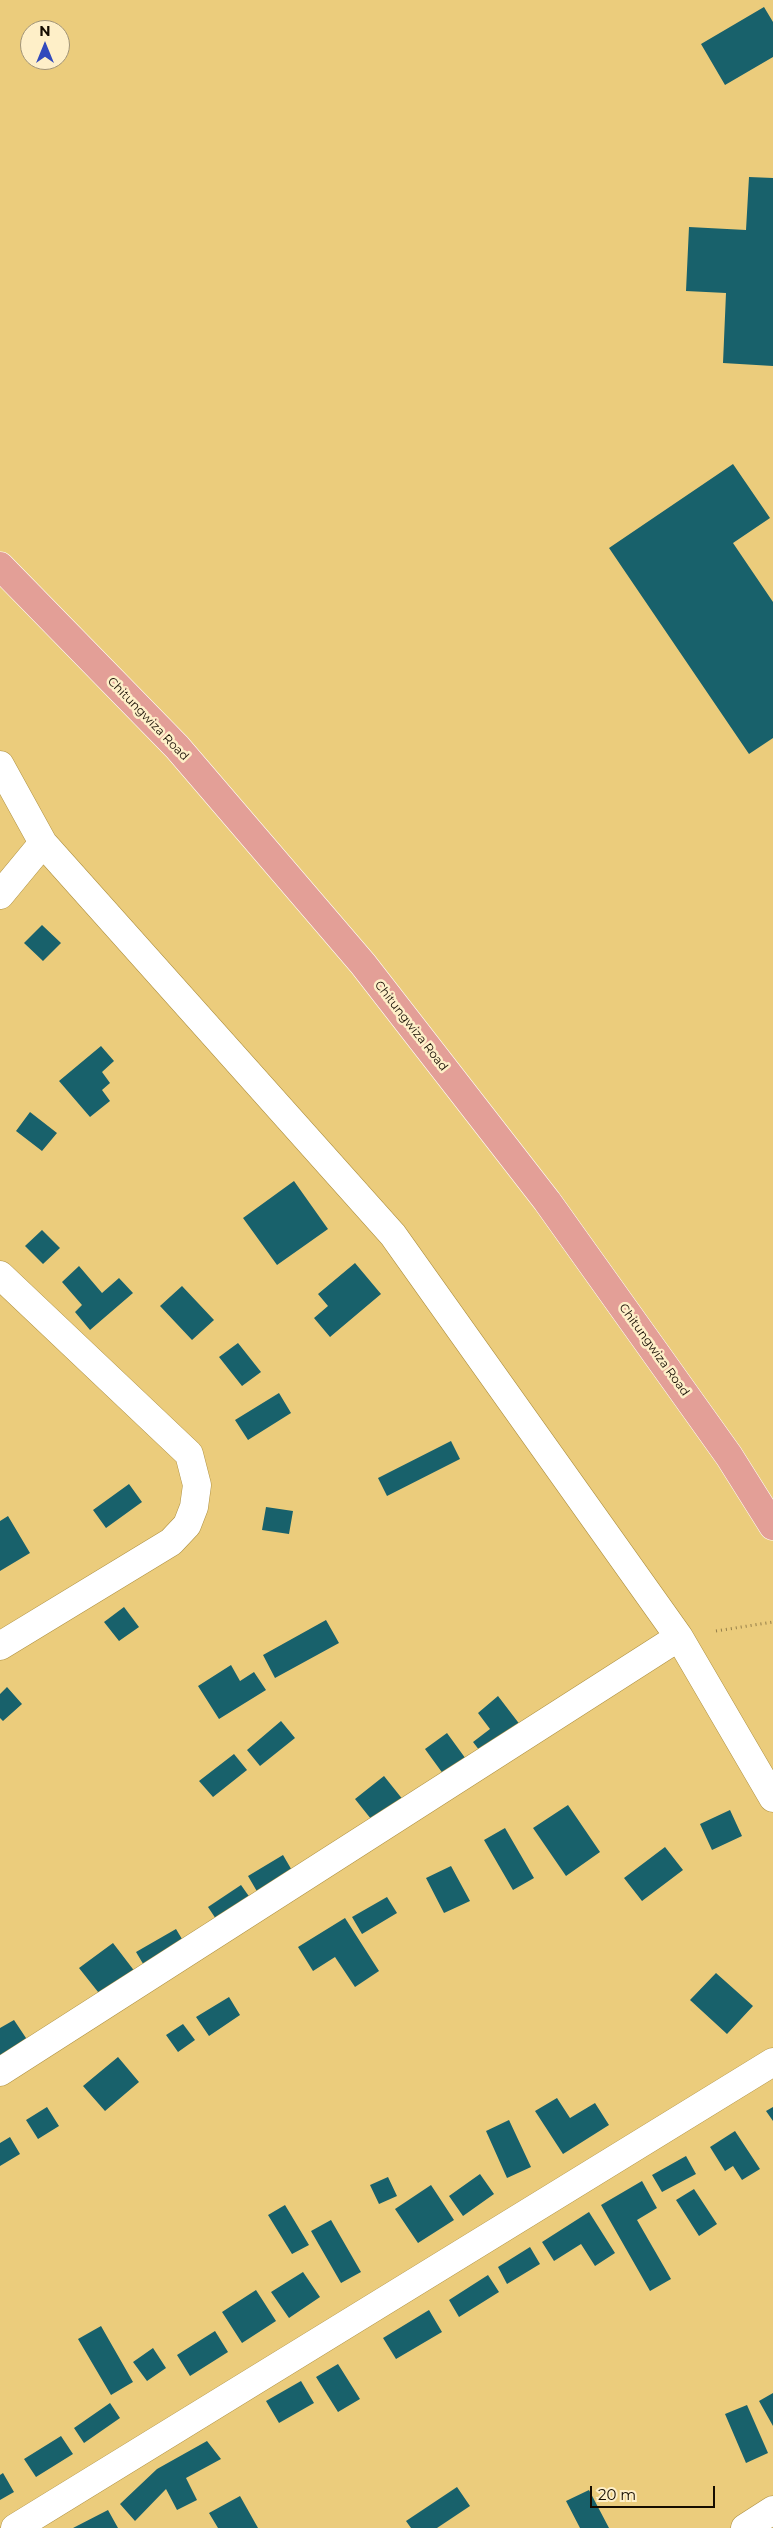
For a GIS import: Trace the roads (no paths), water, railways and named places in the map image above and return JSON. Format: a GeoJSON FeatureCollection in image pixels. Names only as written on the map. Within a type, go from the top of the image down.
{"type":"FeatureCollection","features":[{"type":"Feature","properties":{"kind":"main road","name":"Chitungwiza Road"},"geometry":{"type":"LineString","coordinates":[[0,566],[177,747],[363,964],[547,1201],[730,1456],[773,1526]]}},
{"type":"Feature","properties":{"kind":"street"},"geometry":{"type":"LineString","coordinates":[[0,765],[43,843],[393,1234],[679,1637],[773,1798]]}},
{"type":"Feature","properties":{"kind":"street"},"geometry":{"type":"LineString","coordinates":[[0,894],[43,843]]}},
{"type":"Feature","properties":{"kind":"street"},"geometry":{"type":"LineString","coordinates":[[0,1646],[171,1542],[187,1525],[194,1507],[198,1485],[189,1454],[3,1282]]}},
{"type":"Feature","properties":{"kind":"street"},"geometry":{"type":"LineString","coordinates":[[0,2072],[679,1637]]}},
{"type":"Feature","properties":{"kind":"street"},"geometry":{"type":"LineString","coordinates":[[15,2528],[773,2062]]}},
{"type":"Feature","properties":{"kind":"street"},"geometry":{"type":"LineString","coordinates":[[745,2528],[773,2510]]}}]}
